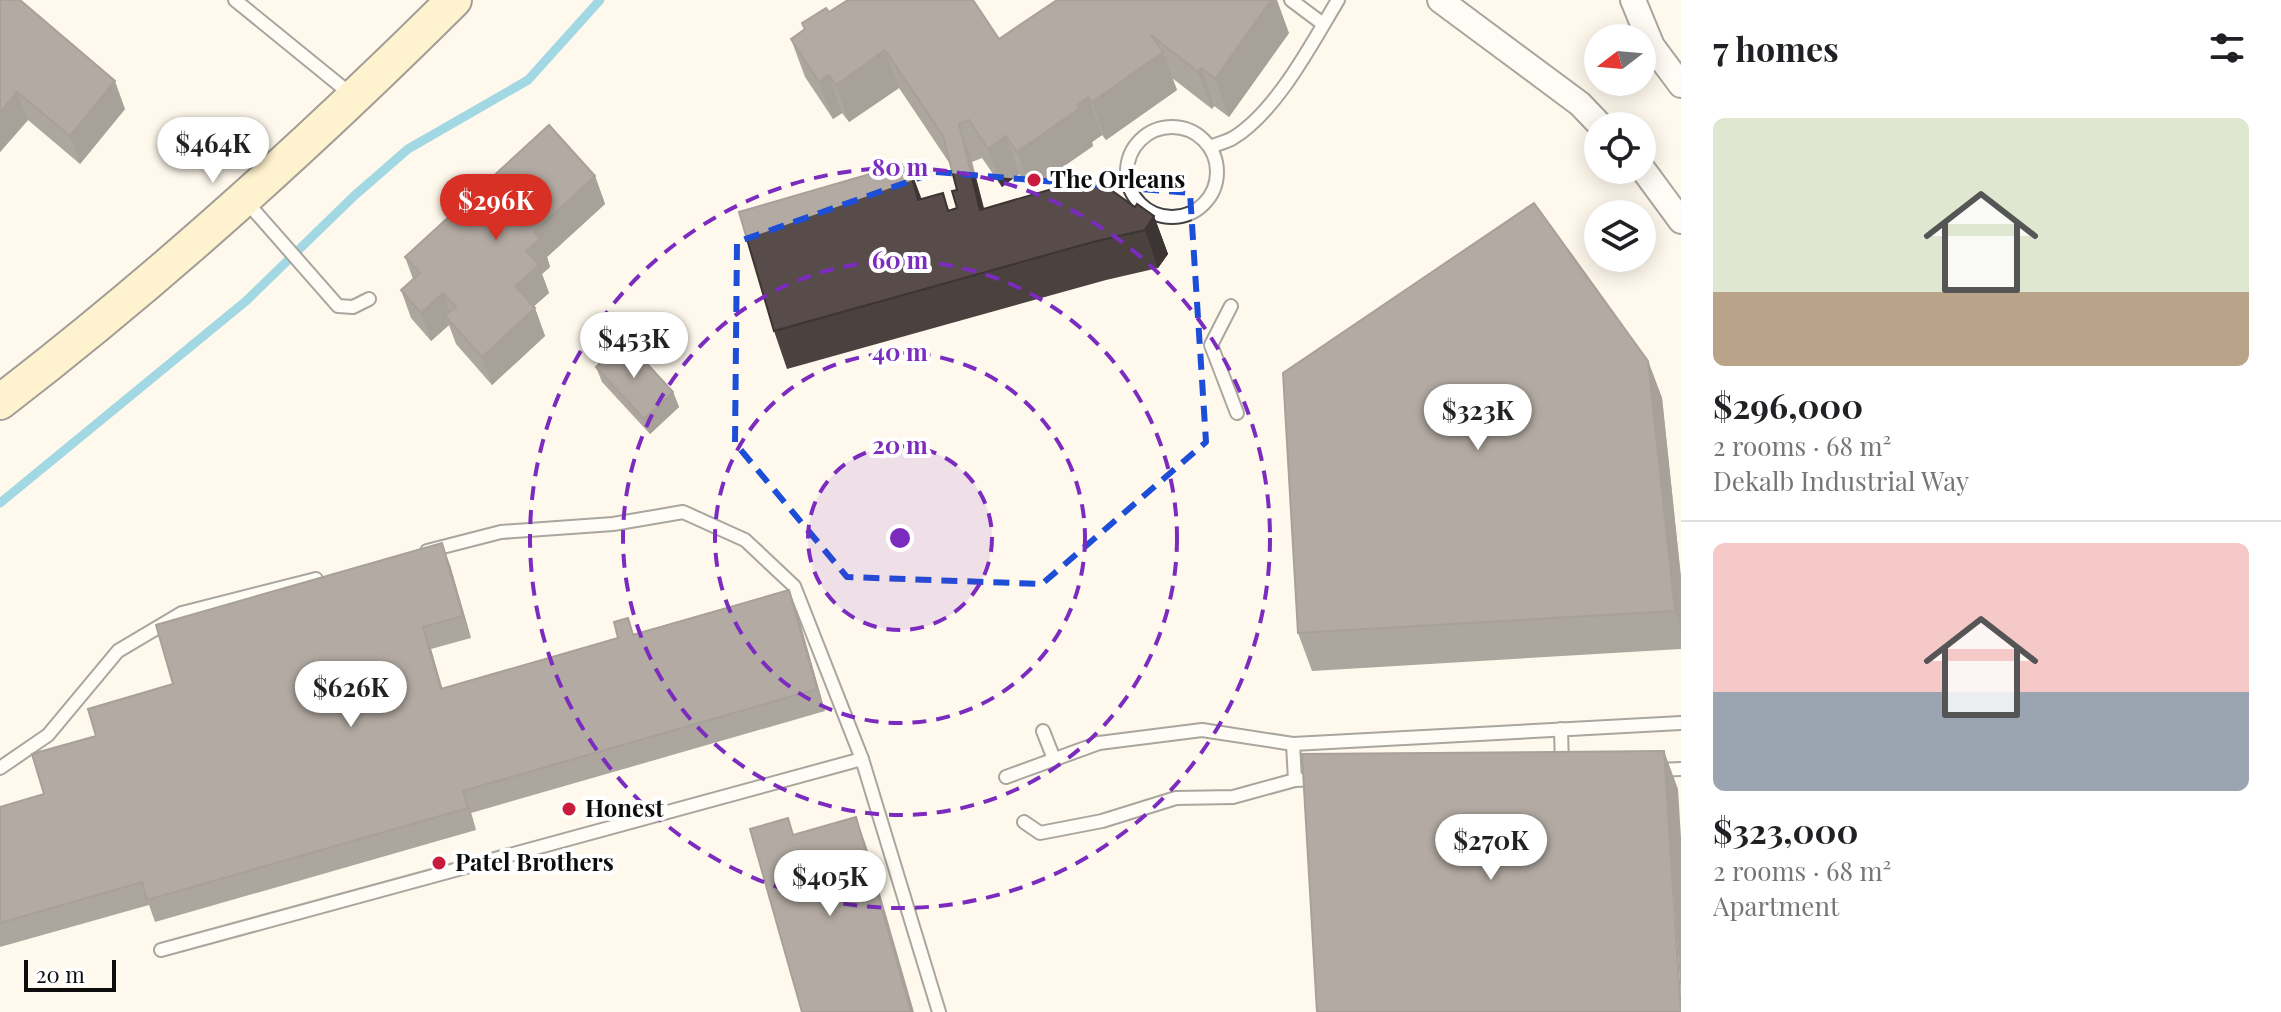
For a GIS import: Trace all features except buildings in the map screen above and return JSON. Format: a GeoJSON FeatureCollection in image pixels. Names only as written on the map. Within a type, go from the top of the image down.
{"type":"FeatureCollection","features":[{"type":"Feature","properties":{"kind":"main road"},"geometry":{"type":"LineString","coordinates":[[0,402],[68,350],[356,98],[454,0]]}},
{"type":"Feature","properties":{"kind":"street"},"geometry":{"type":"LineString","coordinates":[[1440,0],[1588,112]]}},
{"type":"Feature","properties":{"kind":"street"},"geometry":{"type":"LineString","coordinates":[[1633,0],[1652,46],[1681,85]]}},
{"type":"Feature","properties":{"kind":"street"},"geometry":{"type":"LineString","coordinates":[[1654,184],[1681,221]]}},
{"type":"Feature","properties":{"kind":"lane"},"geometry":{"type":"LineString","coordinates":[[235,0],[356,98]]}},
{"type":"Feature","properties":{"kind":"lane"},"geometry":{"type":"LineString","coordinates":[[1291,0],[1323,24]]}},
{"type":"Feature","properties":{"kind":"lane"},"geometry":{"type":"LineString","coordinates":[[1210,147],[1233,138],[1259,115],[1291,77],[1338,0]]}},
{"type":"Feature","properties":{"kind":"lane"},"geometry":{"type":"LineString","coordinates":[[1164,127],[1182,127],[1198,134],[1210,147],[1216,164],[1216,182],[1209,198],[1196,210],[1180,217],[1162,216],[1133,196],[1127,179],[1127,162],[1134,145],[1147,133],[1164,127]]}},
{"type":"Feature","properties":{"kind":"lane"},"geometry":{"type":"LineString","coordinates":[[243,198],[338,306],[353,307],[369,299]]}},
{"type":"Feature","properties":{"kind":"lane"},"geometry":{"type":"LineString","coordinates":[[1133,216],[1141,204]]}},
{"type":"Feature","properties":{"kind":"lane"},"geometry":{"type":"LineString","coordinates":[[1231,306],[1211,345],[1237,413]]}},
{"type":"Feature","properties":{"kind":"lane"},"geometry":{"type":"LineString","coordinates":[[410,555],[501,532],[613,524],[683,512],[745,540],[794,586],[862,759],[939,1012]]}},
{"type":"Feature","properties":{"kind":"lane"},"geometry":{"type":"LineString","coordinates":[[0,768],[48,735],[118,651],[182,613],[334,574]]}},
{"type":"Feature","properties":{"kind":"lane"},"geometry":{"type":"LineString","coordinates":[[1006,777],[1099,743],[1202,730],[1293,744],[1438,743],[1561,729],[1681,723]]}},
{"type":"Feature","properties":{"kind":"lane"},"geometry":{"type":"LineString","coordinates":[[1561,729],[1556,772],[1577,772]]}},
{"type":"Feature","properties":{"kind":"lane"},"geometry":{"type":"LineString","coordinates":[[1043,731],[1054,759]]}},
{"type":"Feature","properties":{"kind":"lane"},"geometry":{"type":"LineString","coordinates":[[1293,744],[1295,780]]}},
{"type":"Feature","properties":{"kind":"lane"},"geometry":{"type":"LineString","coordinates":[[161,950],[862,759]]}},
{"type":"Feature","properties":{"kind":"lane"},"geometry":{"type":"LineString","coordinates":[[1636,770],[1681,769]]}},
{"type":"Feature","properties":{"kind":"lane"},"geometry":{"type":"LineString","coordinates":[[1024,822],[1040,833],[1102,821],[1176,798],[1233,797],[1295,780],[1327,779]]}},
{"type":"Feature","properties":{"kind":"highlighted area"},"geometry":{"type":"Polygon","coordinates":[[[936,172],[1190,193],[1206,442],[1042,584],[847,577],[735,443],[737,242],[936,172]]]}},
{"type":"Feature","properties":{"kind":"waterway"},"geometry":{"type":"LineString","coordinates":[[0,503],[246,301],[354,196],[408,149],[528,80],[600,0]]}},
{"type":"Feature","properties":{"kind":"place","name":"The Orleans"},"geometry":{"type":"Point","coordinates":[1034,180]}},
{"type":"Feature","properties":{"kind":"place","name":"Honest"},"geometry":{"type":"Point","coordinates":[569,809]}},
{"type":"Feature","properties":{"kind":"place","name":"Patel Brothers"},"geometry":{"type":"Point","coordinates":[439,863]}}]}
